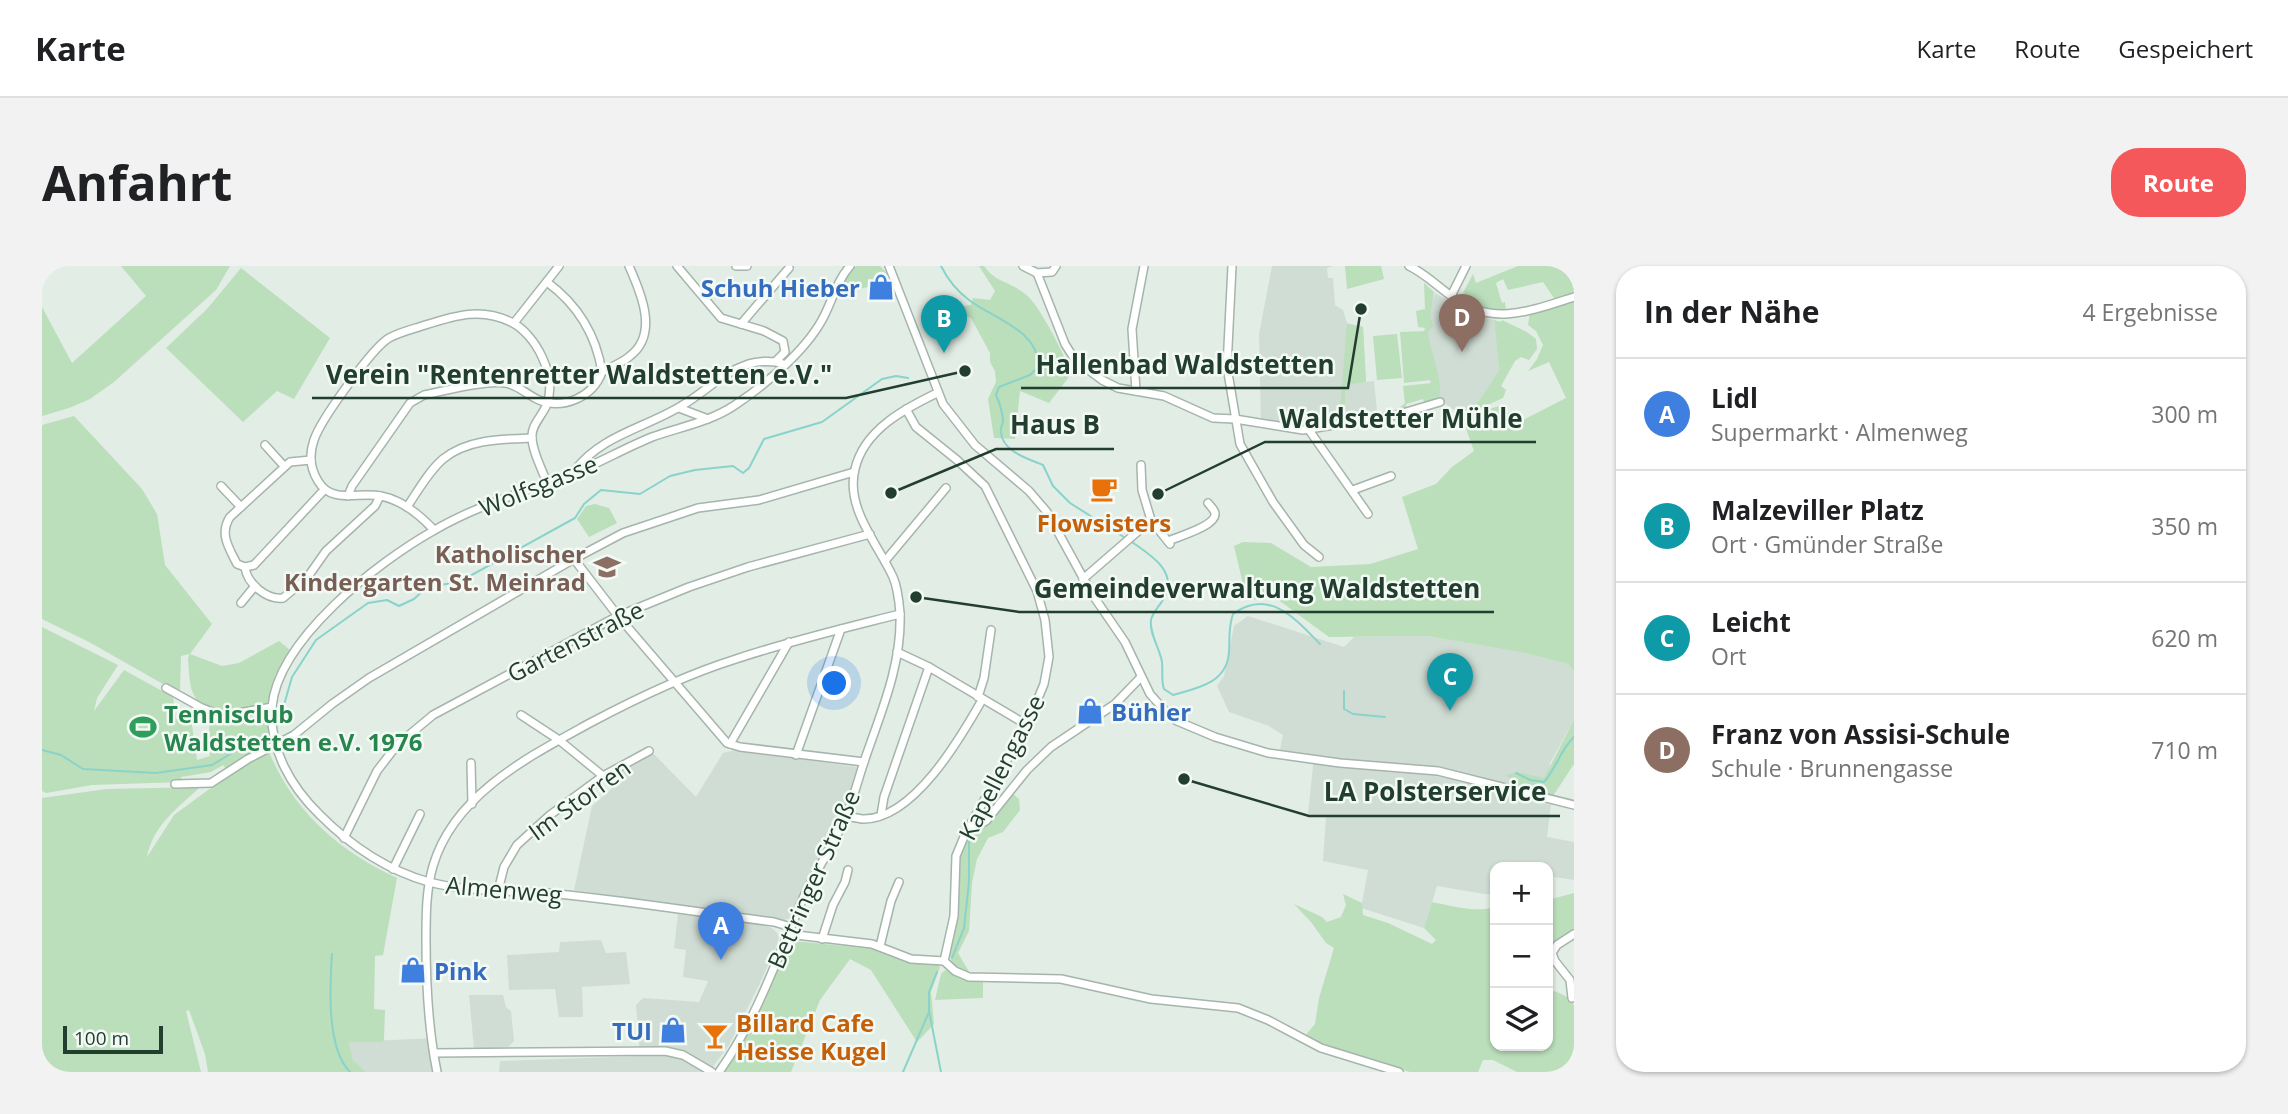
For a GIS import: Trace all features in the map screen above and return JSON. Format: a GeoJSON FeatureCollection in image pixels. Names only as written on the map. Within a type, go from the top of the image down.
{"type":"FeatureCollection","features":[{"type":"Feature","properties":{"kind":"street"},"geometry":{"type":"LineString","coordinates":[[513,323],[559,266]]}},
{"type":"Feature","properties":{"kind":"street"},"geometry":{"type":"LineString","coordinates":[[348,496],[352,486],[416,398],[448,390],[505,383],[548,402],[567,403],[576,400],[593,386],[601,372],[632,355],[642,343],[646,329],[640,295],[629,266]]}},
{"type":"Feature","properties":{"kind":"street"},"geometry":{"type":"LineString","coordinates":[[573,473],[587,455],[612,439],[680,408],[743,365],[780,363],[786,345],[783,341],[764,331],[721,318],[677,266]]}},
{"type":"Feature","properties":{"kind":"street"},"geometry":{"type":"LineString","coordinates":[[736,266],[747,266]]}},
{"type":"Feature","properties":{"kind":"street","name":"Wolfsgasse"},"geometry":{"type":"LineString","coordinates":[[276,744],[272,708],[279,681],[288,662],[323,617],[347,593],[388,560],[434,530],[486,504],[573,473],[651,438],[708,419],[732,407],[816,330],[839,281],[850,266]]}},
{"type":"Feature","properties":{"kind":"street"},"geometry":{"type":"LineString","coordinates":[[889,266],[937,393],[962,431],[975,445],[1039,501],[1083,579],[1125,642],[1156,703],[1177,720],[1254,749],[1289,757],[1437,771],[1574,805]]}},
{"type":"Feature","properties":{"kind":"street"},"geometry":{"type":"LineString","coordinates":[[1023,266],[1037,273],[1052,272],[1056,266]]}},
{"type":"Feature","properties":{"kind":"street"},"geometry":{"type":"LineString","coordinates":[[1136,391],[1132,329],[1144,266]]}},
{"type":"Feature","properties":{"kind":"street"},"geometry":{"type":"LineString","coordinates":[[1231,266],[1227,367],[1240,444],[1273,502],[1304,545],[1319,557]]}},
{"type":"Feature","properties":{"kind":"street"},"geometry":{"type":"LineString","coordinates":[[1409,266],[1451,296],[1494,315],[1530,310],[1574,297]]}},
{"type":"Feature","properties":{"kind":"street"},"geometry":{"type":"LineString","coordinates":[[1451,296],[1466,266]]}},
{"type":"Feature","properties":{"kind":"street"},"geometry":{"type":"LineString","coordinates":[[741,324],[789,268]]}},
{"type":"Feature","properties":{"kind":"street"},"geometry":{"type":"LineString","coordinates":[[1037,273],[1065,344],[1075,360],[1110,384],[1164,396],[1213,418],[1309,430],[1396,415],[1440,402]]}},
{"type":"Feature","properties":{"kind":"street"},"geometry":{"type":"LineString","coordinates":[[547,282],[561,292],[580,313],[596,348],[601,372]]}},
{"type":"Feature","properties":{"kind":"street"},"geometry":{"type":"LineString","coordinates":[[434,530],[407,507],[380,496],[338,496],[324,490],[313,472],[311,460],[314,437],[369,357],[390,337],[471,312],[492,314],[513,323],[525,332],[537,347],[545,365],[548,402],[534,427],[532,438],[547,483]]}},
{"type":"Feature","properties":{"kind":"street"},"geometry":{"type":"LineString","coordinates":[[175,784],[211,783],[294,735],[369,678],[623,533],[698,508],[759,500],[854,472],[860,454],[881,428],[906,409],[937,393]]}},
{"type":"Feature","properties":{"kind":"street"},"geometry":{"type":"LineString","coordinates":[[680,408],[708,419]]}},
{"type":"Feature","properties":{"kind":"street","name":"Kapellengasse"},"geometry":{"type":"LineString","coordinates":[[906,409],[916,427],[985,486],[1037,591],[1045,620],[1049,657],[1044,684],[1027,725],[966,832],[956,856],[954,916],[944,961]]}},
{"type":"Feature","properties":{"kind":"street"},"geometry":{"type":"LineString","coordinates":[[1309,430],[1368,514]]}},
{"type":"Feature","properties":{"kind":"street"},"geometry":{"type":"LineString","coordinates":[[407,507],[431,472],[444,459],[459,450],[497,440],[532,438]]}},
{"type":"Feature","properties":{"kind":"street"},"geometry":{"type":"LineString","coordinates":[[265,445],[285,466]]}},
{"type":"Feature","properties":{"kind":"street"},"geometry":{"type":"LineString","coordinates":[[311,460],[297,460],[285,466],[230,517],[224,528],[225,537],[237,564],[245,567],[254,565],[324,490]]}},
{"type":"Feature","properties":{"kind":"street"},"geometry":{"type":"LineString","coordinates":[[1142,465],[1142,490],[1151,520],[1169,543],[1199,529],[1215,517],[1208,503]]}},
{"type":"Feature","properties":{"kind":"street","name":"Bettringer Straße"},"geometry":{"type":"LineString","coordinates":[[719,1072],[742,1036],[818,866],[846,816],[888,692],[897,652],[900,614],[894,580],[857,503],[854,472]]}},
{"type":"Feature","properties":{"kind":"street"},"geometry":{"type":"LineString","coordinates":[[1353,490],[1391,476]]}},
{"type":"Feature","properties":{"kind":"street"},"geometry":{"type":"LineString","coordinates":[[221,486],[241,506]]}},
{"type":"Feature","properties":{"kind":"street"},"geometry":{"type":"LineString","coordinates":[[885,561],[946,488]]}},
{"type":"Feature","properties":{"kind":"street"},"geometry":{"type":"LineString","coordinates":[[245,567],[246,574],[255,586],[269,597],[283,598],[307,578],[326,551],[375,506],[380,496]]}},
{"type":"Feature","properties":{"kind":"street"},"geometry":{"type":"LineString","coordinates":[[1083,579],[1151,520]]}},
{"type":"Feature","properties":{"kind":"street","name":"Gartenstraße"},"geometry":{"type":"LineString","coordinates":[[344,838],[377,771],[397,745],[433,715],[618,616],[748,567],[870,534]]}},
{"type":"Feature","properties":{"kind":"street"},"geometry":{"type":"LineString","coordinates":[[574,559],[673,682],[714,730],[730,744],[796,755],[864,762]]}},
{"type":"Feature","properties":{"kind":"street"},"geometry":{"type":"LineString","coordinates":[[241,603],[255,586]]}},
{"type":"Feature","properties":{"kind":"street"},"geometry":{"type":"LineString","coordinates":[[437,1072],[426,978],[426,916],[430,882],[433,865],[444,842],[471,804],[514,766],[673,682],[789,642],[900,614]]}},
{"type":"Feature","properties":{"kind":"street"},"geometry":{"type":"LineString","coordinates":[[796,755],[841,629]]}},
{"type":"Feature","properties":{"kind":"street"},"geometry":{"type":"LineString","coordinates":[[846,816],[864,819],[881,815],[894,809],[933,776],[960,738],[980,699],[991,630]]}},
{"type":"Feature","properties":{"kind":"street"},"geometry":{"type":"LineString","coordinates":[[730,744],[789,642]]}},
{"type":"Feature","properties":{"kind":"street"},"geometry":{"type":"LineString","coordinates":[[897,652],[929,667],[1027,725]]}},
{"type":"Feature","properties":{"kind":"street"},"geometry":{"type":"LineString","coordinates":[[881,815],[884,797],[929,667]]}},
{"type":"Feature","properties":{"kind":"street"},"geometry":{"type":"LineString","coordinates":[[966,832],[986,821],[1027,770],[1051,747],[1115,704],[1141,677]]}},
{"type":"Feature","properties":{"kind":"street"},"geometry":{"type":"LineString","coordinates":[[166,688],[222,716],[272,708]]}},
{"type":"Feature","properties":{"kind":"street"},"geometry":{"type":"LineString","coordinates":[[521,715],[559,740],[603,776]]}},
{"type":"Feature","properties":{"kind":"street","name":"Almenweg"},"geometry":{"type":"LineString","coordinates":[[276,744],[295,788],[344,838],[393,869],[430,882],[464,888],[581,896],[774,922],[790,930],[822,939],[880,946],[911,959],[944,961]]}},
{"type":"Feature","properties":{"kind":"street","name":"Im Storren"},"geometry":{"type":"LineString","coordinates":[[498,891],[503,867],[517,845],[550,815],[603,776],[649,751]]}},
{"type":"Feature","properties":{"kind":"street"},"geometry":{"type":"LineString","coordinates":[[471,763],[471,804]]}},
{"type":"Feature","properties":{"kind":"street"},"geometry":{"type":"LineString","coordinates":[[393,869],[420,814]]}},
{"type":"Feature","properties":{"kind":"street"},"geometry":{"type":"LineString","coordinates":[[822,939],[848,870]]}},
{"type":"Feature","properties":{"kind":"street"},"geometry":{"type":"LineString","coordinates":[[880,946],[891,901],[899,882]]}},
{"type":"Feature","properties":{"kind":"street"},"geometry":{"type":"LineString","coordinates":[[1572,998],[1570,979],[1552,953],[1558,945],[1574,934]]}},
{"type":"Feature","properties":{"kind":"street"},"geometry":{"type":"LineString","coordinates":[[944,961],[955,971],[969,977],[1061,979],[1152,999],[1238,1008],[1268,1020],[1321,1048],[1399,1072]]}},
{"type":"Feature","properties":{"kind":"street"},"geometry":{"type":"LineString","coordinates":[[433,1053],[665,1051],[683,1055],[712,1072]]}},
{"type":"Feature","properties":{"kind":"shaded area"},"geometry":{"type":"Polygon","coordinates":[[[1272,266],[1333,266],[1327,268],[1328,278],[1333,278],[1335,305],[1343,310],[1347,323],[1363,327],[1366,382],[1374,381],[1377,411],[1344,415],[1334,421],[1308,426],[1261,421],[1259,334],[1272,266]]]}},
{"type":"Feature","properties":{"kind":"shaded area"},"geometry":{"type":"Polygon","coordinates":[[[1435,293],[1494,320],[1499,370],[1481,398],[1464,417],[1432,395],[1423,333],[1435,293]]]}},
{"type":"Feature","properties":{"kind":"shaded area"},"geometry":{"type":"Polygon","coordinates":[[[1248,616],[1344,647],[1354,637],[1427,636],[1525,653],[1568,664],[1574,671],[1574,720],[1550,763],[1549,774],[1544,779],[1518,772],[1519,798],[1551,805],[1547,837],[1574,842],[1574,880],[1553,877],[1553,862],[1490,862],[1490,894],[1437,886],[1424,928],[1361,908],[1368,870],[1323,861],[1326,817],[1308,814],[1314,756],[1280,750],[1283,735],[1269,726],[1229,712],[1217,686],[1224,676],[1234,626],[1248,616]]]}},
{"type":"Feature","properties":{"kind":"shaded area"},"geometry":{"type":"Polygon","coordinates":[[[736,750],[857,767],[844,814],[802,891],[792,917],[784,920],[574,890],[592,806],[615,786],[605,778],[651,751],[696,797],[723,753],[736,750]]]}},
{"type":"Feature","properties":{"kind":"shaded area"},"geometry":{"type":"Polygon","coordinates":[[[678,914],[766,925],[779,935],[759,985],[729,1045],[709,1072],[499,1072],[500,1061],[640,1056],[636,1005],[643,998],[699,1002],[708,981],[683,977],[686,950],[674,948],[678,914]]]}},
{"type":"Feature","properties":{"kind":"shaded area"},"geometry":{"type":"Polygon","coordinates":[[[601,940],[606,953],[626,952],[630,984],[582,987],[583,1017],[559,1017],[555,989],[509,990],[507,955],[559,952],[560,942],[601,940]]]}},
{"type":"Feature","properties":{"kind":"shaded area"},"geometry":{"type":"Polygon","coordinates":[[[469,995],[503,995],[506,1007],[511,1011],[514,1041],[508,1047],[474,1049],[469,995]]]}},
{"type":"Feature","properties":{"kind":"shaded area"},"geometry":{"type":"Polygon","coordinates":[[[436,1038],[442,1072],[366,1072],[353,1060],[349,1042],[436,1038]]]}},
{"type":"Feature","properties":{"kind":"green space"},"geometry":{"type":"Polygon","coordinates":[[[121,266],[230,266],[216,290],[114,382],[90,399],[42,416],[42,307],[72,363],[146,296],[121,266]]]}},
{"type":"Feature","properties":{"kind":"green space"},"geometry":{"type":"Polygon","coordinates":[[[856,266],[880,266],[890,276],[871,282],[872,286],[843,293],[841,290],[847,276],[856,266]]]}},
{"type":"Feature","properties":{"kind":"green space"},"geometry":{"type":"Polygon","coordinates":[[[979,266],[984,266],[993,276],[1018,289],[1037,307],[1072,373],[1049,403],[1020,391],[1015,439],[994,438],[988,399],[996,382],[995,371],[990,362],[990,353],[971,318],[960,314],[962,306],[971,305],[973,298],[990,300],[995,291],[979,266]]]}},
{"type":"Feature","properties":{"kind":"green space"},"geometry":{"type":"Polygon","coordinates":[[[1345,266],[1381,266],[1384,279],[1347,289],[1345,266]]]}},
{"type":"Feature","properties":{"kind":"green space"},"geometry":{"type":"Polygon","coordinates":[[[1518,266],[1574,266],[1574,292],[1554,298],[1543,282],[1508,290],[1503,279],[1496,283],[1506,310],[1499,313],[1466,301],[1463,293],[1473,274],[1476,283],[1518,266]]]}},
{"type":"Feature","properties":{"kind":"green space"},"geometry":{"type":"Polygon","coordinates":[[[241,268],[330,338],[294,399],[277,391],[243,422],[166,348],[207,309],[241,268]]]}},
{"type":"Feature","properties":{"kind":"green space"},"geometry":{"type":"Polygon","coordinates":[[[1424,283],[1434,292],[1430,317],[1433,326],[1428,333],[1440,396],[1425,405],[1423,399],[1406,404],[1406,410],[1401,410],[1399,408],[1405,403],[1403,386],[1432,383],[1431,380],[1404,383],[1400,332],[1426,331],[1426,328],[1418,327],[1416,311],[1425,309],[1424,283]]]}},
{"type":"Feature","properties":{"kind":"green space"},"geometry":{"type":"Polygon","coordinates":[[[1574,298],[1574,671],[1568,664],[1525,653],[1427,636],[1329,637],[1273,596],[1247,601],[1234,546],[1243,542],[1271,543],[1311,567],[1370,564],[1418,549],[1402,497],[1436,484],[1452,467],[1474,451],[1464,417],[1499,406],[1521,421],[1566,398],[1549,362],[1528,371],[1543,345],[1536,331],[1528,325],[1530,312],[1574,298]]]}},
{"type":"Feature","properties":{"kind":"green space"},"geometry":{"type":"Polygon","coordinates":[[[1494,320],[1502,320],[1527,332],[1536,339],[1537,349],[1529,360],[1521,357],[1515,361],[1501,386],[1506,390],[1503,398],[1467,414],[1499,370],[1494,320]]]}},
{"type":"Feature","properties":{"kind":"green space"},"geometry":{"type":"Polygon","coordinates":[[[1347,324],[1363,327],[1366,382],[1345,385],[1345,414],[1340,409],[1347,324]]]}},
{"type":"Feature","properties":{"kind":"green space"},"geometry":{"type":"Polygon","coordinates":[[[1397,334],[1402,378],[1377,380],[1373,336],[1397,334]]]}},
{"type":"Feature","properties":{"kind":"green space"},"geometry":{"type":"Polygon","coordinates":[[[74,416],[142,489],[157,514],[165,565],[212,624],[190,654],[222,666],[239,663],[279,641],[290,650],[275,675],[270,699],[266,704],[228,713],[209,709],[201,705],[193,693],[189,654],[181,656],[180,690],[163,684],[42,619],[42,425],[74,416]]]}},
{"type":"Feature","properties":{"kind":"green space"},"geometry":{"type":"Polygon","coordinates":[[[595,504],[609,508],[617,523],[589,537],[577,519],[586,506],[595,504]]]}},
{"type":"Feature","properties":{"kind":"green space"},"geometry":{"type":"Polygon","coordinates":[[[42,627],[118,665],[97,698],[94,711],[124,670],[173,697],[176,719],[191,718],[197,760],[210,756],[209,722],[264,715],[268,722],[268,742],[227,770],[223,765],[211,772],[181,777],[182,782],[92,785],[46,793],[42,791],[42,627]]]}},
{"type":"Feature","properties":{"kind":"green space"},"geometry":{"type":"Polygon","coordinates":[[[1574,720],[1574,764],[1551,799],[1519,788],[1506,775],[1518,772],[1544,778],[1574,720]]]}},
{"type":"Feature","properties":{"kind":"green space"},"geometry":{"type":"Polygon","coordinates":[[[269,752],[291,793],[321,827],[356,855],[397,878],[383,955],[375,956],[374,1009],[385,1010],[384,1039],[383,1042],[349,1042],[353,1060],[366,1072],[208,1072],[205,1054],[189,1010],[186,1011],[201,1072],[42,1072],[42,798],[107,789],[200,787],[161,826],[147,857],[174,815],[230,774],[269,752]]]}},
{"type":"Feature","properties":{"kind":"green space"},"geometry":{"type":"Polygon","coordinates":[[[1011,792],[1019,799],[1020,810],[1003,832],[988,838],[977,859],[972,883],[969,931],[958,953],[971,975],[955,969],[949,954],[958,915],[961,853],[982,814],[989,821],[1011,792]]]}},
{"type":"Feature","properties":{"kind":"green space"},"geometry":{"type":"Polygon","coordinates":[[[1574,893],[1574,932],[1553,947],[1553,925],[1553,899],[1574,893]]]}},
{"type":"Feature","properties":{"kind":"green space"},"geometry":{"type":"Polygon","coordinates":[[[1343,894],[1362,903],[1363,915],[1388,923],[1432,944],[1436,940],[1424,928],[1432,902],[1472,909],[1490,908],[1490,1051],[1553,1051],[1555,991],[1571,999],[1574,1006],[1574,1061],[1566,1072],[1517,1072],[1493,1060],[1483,1060],[1478,1072],[1410,1072],[1322,1047],[1305,1036],[1315,1024],[1319,998],[1334,948],[1326,943],[1294,904],[1327,922],[1341,917],[1346,905],[1343,894]]]}},
{"type":"Feature","properties":{"kind":"green space"},"geometry":{"type":"Polygon","coordinates":[[[792,941],[877,949],[905,962],[939,965],[931,992],[934,1024],[917,1042],[871,970],[850,959],[820,1000],[791,1072],[722,1072],[742,1043],[788,944],[792,941]]]}},
{"type":"Feature","properties":{"kind":"green space"},"geometry":{"type":"Polygon","coordinates":[[[945,970],[965,979],[983,980],[983,998],[935,1000],[941,974],[945,970]]]}},
{"type":"Feature","properties":{"kind":"waterway"},"geometry":{"type":"LineString","coordinates":[[941,266],[961,293],[1024,335],[1037,355],[1038,367],[1030,375],[999,387],[996,395],[1003,422],[1001,433],[1006,445],[1018,454],[1043,465],[1053,486],[1070,503],[1127,539]]}},
{"type":"Feature","properties":{"kind":"waterway"},"geometry":{"type":"LineString","coordinates":[[284,705],[292,677],[316,640],[368,603],[387,600],[399,606],[414,599],[427,587],[459,582],[575,518],[584,504],[601,490],[640,494],[670,476],[695,470],[733,466],[743,473],[749,468],[764,439],[822,422],[882,379],[896,376],[908,378]]}},
{"type":"Feature","properties":{"kind":"waterway"},"geometry":{"type":"LineString","coordinates":[[1132,542],[1160,564],[1167,578],[1165,596],[1153,614],[1151,625],[1162,662],[1164,689],[1173,695],[1210,683],[1223,671],[1229,652],[1233,614],[1246,607],[1270,605],[1281,610],[1320,644]]}},
{"type":"Feature","properties":{"kind":"waterway"},"geometry":{"type":"LineString","coordinates":[[1344,691],[1344,709],[1353,714],[1385,717]]}},
{"type":"Feature","properties":{"kind":"waterway"},"geometry":{"type":"LineString","coordinates":[[1516,773],[1530,780],[1544,782],[1574,737]]}},
{"type":"Feature","properties":{"kind":"waterway"},"geometry":{"type":"LineString","coordinates":[[42,750],[61,755],[83,769],[156,773],[212,765],[237,750],[262,743]]}},
{"type":"Feature","properties":{"kind":"waterway"},"geometry":{"type":"LineString","coordinates":[[952,958],[964,928],[969,882],[969,842]]}},
{"type":"Feature","properties":{"kind":"waterway"},"geometry":{"type":"LineString","coordinates":[[332,954],[330,999],[333,1032],[342,1061],[350,1072]]}},
{"type":"Feature","properties":{"kind":"waterway"},"geometry":{"type":"LineString","coordinates":[[937,972],[929,992],[929,1011],[941,1072]]}},
{"type":"Feature","properties":{"kind":"waterway"},"geometry":{"type":"LineString","coordinates":[[903,1072],[929,1012]]}},
{"type":"Feature","properties":{"kind":"place","name":"Schuh Hieber"},"geometry":{"type":"Point","coordinates":[881,287]}},
{"type":"Feature","properties":{"kind":"place","name":"Hallenbad Waldstetten"},"geometry":{"type":"Point","coordinates":[1361,309]}},
{"type":"Feature","properties":{"kind":"place","name":"Franz von Assisi-Schule"},"geometry":{"type":"Point","coordinates":[1462,352]}},
{"type":"Feature","properties":{"kind":"place","name":"Malzeviller Platz"},"geometry":{"type":"Point","coordinates":[944,353]}},
{"type":"Feature","properties":{"kind":"place","name":"Verein \"Rentenretter Waldstetten e.V.\""},"geometry":{"type":"Point","coordinates":[965,371]}},
{"type":"Feature","properties":{"kind":"place","name":"Flowsisters"},"geometry":{"type":"Point","coordinates":[1104,489]}},
{"type":"Feature","properties":{"kind":"place","name":"Haus B"},"geometry":{"type":"Point","coordinates":[891,493]}},
{"type":"Feature","properties":{"kind":"place","name":"Waldstetter Mühle"},"geometry":{"type":"Point","coordinates":[1158,494]}},
{"type":"Feature","properties":{"kind":"place","name":"Katholischer Kindergarten St. Meinrad"},"geometry":{"type":"Point","coordinates":[607,567]}},
{"type":"Feature","properties":{"kind":"place","name":"Gemeindeverwaltung Waldstetten"},"geometry":{"type":"Point","coordinates":[916,597]}},
{"type":"Feature","properties":{"kind":"place","name":"Bühler"},"geometry":{"type":"Point","coordinates":[1090,711]}},
{"type":"Feature","properties":{"kind":"place","name":"Leicht"},"geometry":{"type":"Point","coordinates":[1450,711]}},
{"type":"Feature","properties":{"kind":"place","name":"Tennisclub Waldstetten e.V. 1976"},"geometry":{"type":"Point","coordinates":[143,727]}},
{"type":"Feature","properties":{"kind":"place","name":"LA Polsterservice"},"geometry":{"type":"Point","coordinates":[1184,779]}},
{"type":"Feature","properties":{"kind":"place","name":"Lidl"},"geometry":{"type":"Point","coordinates":[721,960]}},
{"type":"Feature","properties":{"kind":"place","name":"Pink"},"geometry":{"type":"Point","coordinates":[413,970]}},
{"type":"Feature","properties":{"kind":"place","name":"TUI"},"geometry":{"type":"Point","coordinates":[673,1030]}},
{"type":"Feature","properties":{"kind":"place","name":"Billard Cafe Heisse Kugel"},"geometry":{"type":"Point","coordinates":[715,1036]}}]}
